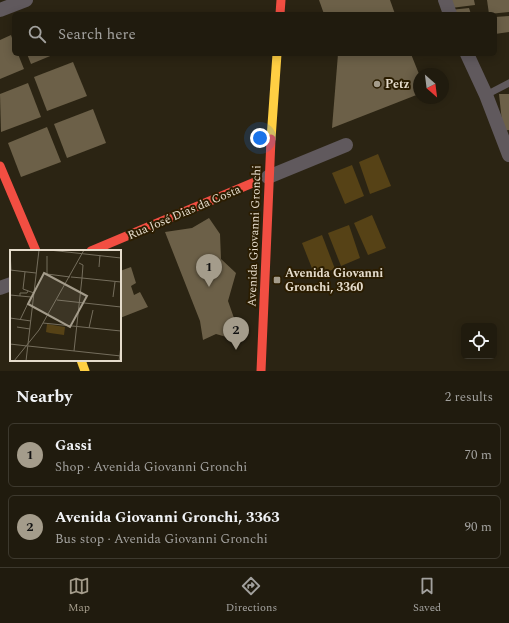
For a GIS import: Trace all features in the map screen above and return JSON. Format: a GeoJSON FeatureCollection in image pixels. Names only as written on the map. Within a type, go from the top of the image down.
{"type":"FeatureCollection","features":[{"type":"Feature","properties":{"kind":"main road"},"geometry":{"type":"LineString","coordinates":[[280,12],[281,0]]}},
{"type":"Feature","properties":{"kind":"main road","name":"Avenida Giovanni Gronchi"},"geometry":{"type":"LineString","coordinates":[[261,371],[258,180],[277,56]]}},
{"type":"Feature","properties":{"kind":"main road"},"geometry":{"type":"LineString","coordinates":[[0,166],[36,250]]}},
{"type":"Feature","properties":{"kind":"main road","name":"Rua José Dias da Costa"},"geometry":{"type":"LineString","coordinates":[[93,250],[258,180]]}},
{"type":"Feature","properties":{"kind":"main road"},"geometry":{"type":"LineString","coordinates":[[81,361],[85,371]]}},
{"type":"Feature","properties":{"kind":"street"},"geometry":{"type":"LineString","coordinates":[[0,10],[26,0]]}},
{"type":"Feature","properties":{"kind":"street"},"geometry":{"type":"LineString","coordinates":[[445,0],[449,12]]}},
{"type":"Feature","properties":{"kind":"street"},"geometry":{"type":"LineString","coordinates":[[468,56],[505,135],[509,155]]}},
{"type":"Feature","properties":{"kind":"street","name":"Rua José Dias da Costa"},"geometry":{"type":"LineString","coordinates":[[258,180],[346,145]]}},
{"type":"Feature","properties":{"kind":"street"},"geometry":{"type":"LineString","coordinates":[[0,288],[10,284]]}},
{"type":"Feature","properties":{"kind":"lane"},"geometry":{"type":"LineString","coordinates":[[486,95],[509,83]]}},
{"type":"Feature","properties":{"kind":"shaded area"},"geometry":{"type":"Polygon","coordinates":[[[378,154],[391,186],[370,194],[359,162],[378,154]]]}},
{"type":"Feature","properties":{"kind":"shaded area"},"geometry":{"type":"Polygon","coordinates":[[[352,165],[364,196],[345,204],[332,173],[352,165]]]}},
{"type":"Feature","properties":{"kind":"shaded area"},"geometry":{"type":"Polygon","coordinates":[[[372,215],[386,248],[368,255],[354,223],[372,215]]]}},
{"type":"Feature","properties":{"kind":"shaded area"},"geometry":{"type":"Polygon","coordinates":[[[349,225],[360,258],[341,266],[328,233],[349,225]]]}},
{"type":"Feature","properties":{"kind":"shaded area"},"geometry":{"type":"Polygon","coordinates":[[[322,235],[335,269],[315,276],[302,243],[322,235]]]}},
{"type":"Feature","properties":{"kind":"building"},"geometry":{"type":"Polygon","coordinates":[[[319,0],[390,0],[394,12],[323,12],[319,0]]]}},
{"type":"Feature","properties":{"kind":"building"},"geometry":{"type":"Polygon","coordinates":[[[447,0],[474,0],[475,5],[451,8],[447,0]]]}},
{"type":"Feature","properties":{"kind":"building"},"geometry":{"type":"Polygon","coordinates":[[[487,0],[509,0],[509,12],[489,12],[487,0]]]}},
{"type":"Feature","properties":{"kind":"building"},"geometry":{"type":"Polygon","coordinates":[[[469,8],[470,12],[451,12],[450,10],[469,8]]]}},
{"type":"Feature","properties":{"kind":"building"},"geometry":{"type":"Polygon","coordinates":[[[509,16],[509,32],[497,34],[497,17],[509,16]]]}},
{"type":"Feature","properties":{"kind":"building"},"geometry":{"type":"Polygon","coordinates":[[[11,35],[12,56],[19,56],[24,69],[0,79],[0,40],[11,35]]]}},
{"type":"Feature","properties":{"kind":"building"},"geometry":{"type":"Polygon","coordinates":[[[28,56],[50,56],[31,64],[28,56]]]}},
{"type":"Feature","properties":{"kind":"building","name":"Petz"},"geometry":{"type":"Polygon","coordinates":[[[338,56],[412,56],[417,68],[413,68],[413,96],[332,128],[338,56]]]}},
{"type":"Feature","properties":{"kind":"building"},"geometry":{"type":"Polygon","coordinates":[[[73,62],[87,96],[47,111],[34,77],[73,62]]]}},
{"type":"Feature","properties":{"kind":"building"},"geometry":{"type":"Polygon","coordinates":[[[28,83],[41,117],[1,132],[0,94],[28,83]]]}},
{"type":"Feature","properties":{"kind":"building"},"geometry":{"type":"Polygon","coordinates":[[[499,94],[509,94],[509,130],[503,131],[499,94]]]}},
{"type":"Feature","properties":{"kind":"building"},"geometry":{"type":"Polygon","coordinates":[[[93,109],[106,143],[67,158],[54,124],[93,109]]]}},
{"type":"Feature","properties":{"kind":"building"},"geometry":{"type":"Polygon","coordinates":[[[47,127],[61,162],[21,177],[8,143],[47,127]]]}},
{"type":"Feature","properties":{"kind":"building"},"geometry":{"type":"Polygon","coordinates":[[[209,218],[220,234],[221,259],[236,273],[228,301],[234,318],[230,338],[216,334],[203,340],[200,321],[165,232],[192,228],[209,218]]]}},
{"type":"Feature","properties":{"kind":"building"},"geometry":{"type":"Polygon","coordinates":[[[131,267],[136,283],[131,286],[134,295],[140,292],[148,307],[121,318],[121,271],[131,267]]]}},
{"type":"Feature","properties":{"kind":"traffic: slow"},"geometry":{"type":"LineString","coordinates":[[271,139],[277,56]]}},
{"type":"Feature","properties":{"kind":"traffic: slow"},"geometry":{"type":"LineString","coordinates":[[81,361],[85,371]]}},
{"type":"Feature","properties":{"kind":"traffic: jam"},"geometry":{"type":"LineString","coordinates":[[280,12],[281,0]]}},
{"type":"Feature","properties":{"kind":"traffic: jam"},"geometry":{"type":"LineString","coordinates":[[261,371],[271,139]]}},
{"type":"Feature","properties":{"kind":"traffic: jam"},"geometry":{"type":"LineString","coordinates":[[0,166],[36,250]]}},
{"type":"Feature","properties":{"kind":"traffic: jam"},"geometry":{"type":"LineString","coordinates":[[93,250],[255,182]]}},
{"type":"Feature","properties":{"kind":"place","name":"Petz"},"geometry":{"type":"Point","coordinates":[377,84]}},
{"type":"Feature","properties":{"kind":"place","name":"Avenida Giovanni Gronchi, 3360"},"geometry":{"type":"Point","coordinates":[277,280]}},
{"type":"Feature","properties":{"kind":"place","name":"Gassi"},"geometry":{"type":"Point","coordinates":[209,287]}},
{"type":"Feature","properties":{"kind":"place","name":"Avenida Giovanni Gronchi, 3363"},"geometry":{"type":"Point","coordinates":[236,350]}}]}
